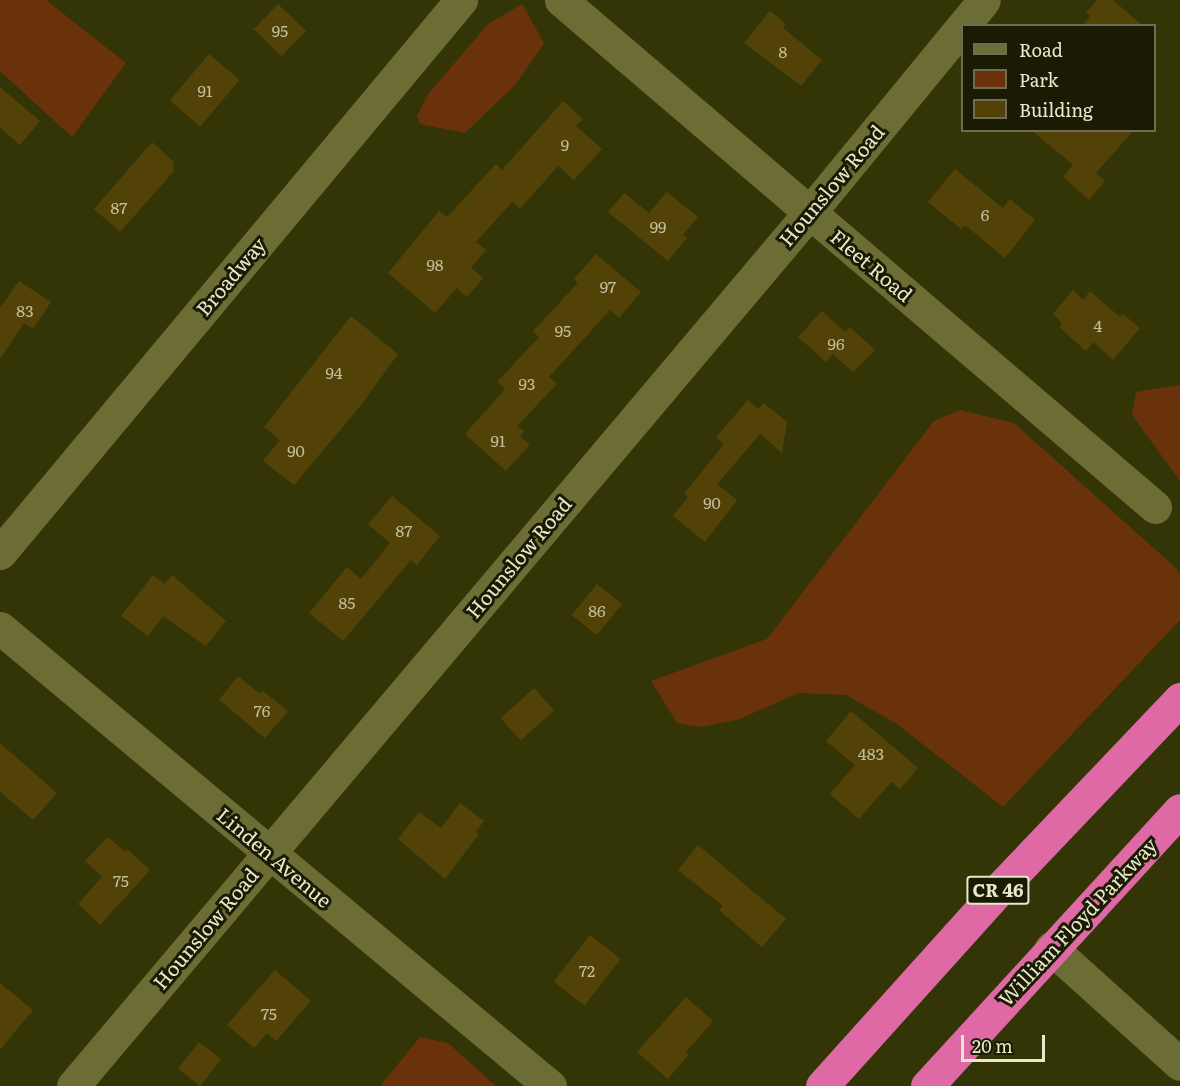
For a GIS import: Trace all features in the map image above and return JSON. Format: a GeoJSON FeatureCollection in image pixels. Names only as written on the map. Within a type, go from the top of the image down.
{"type":"FeatureCollection","features":[{"type":"Feature","properties":{"kind":"highway","name":"CR 46"},"geometry":{"type":"LineString","coordinates":[[822,1086],[1009,879],[1180,699]]}},
{"type":"Feature","properties":{"kind":"highway","name":"William Floyd Parkway"},"geometry":{"type":"LineString","coordinates":[[927,1086],[1051,948],[1180,810]]}},
{"type":"Feature","properties":{"kind":"street","name":"Broadway"},"geometry":{"type":"LineString","coordinates":[[0,553],[461,0]]}},
{"type":"Feature","properties":{"kind":"street","name":"Fleet Road"},"geometry":{"type":"LineString","coordinates":[[561,0],[1155,507]]}},
{"type":"Feature","properties":{"kind":"street","name":"Hounslow Road"},"geometry":{"type":"LineString","coordinates":[[965,24],[984,0]]}},
{"type":"Feature","properties":{"kind":"street","name":"Hounslow Road"},"geometry":{"type":"LineString","coordinates":[[73,1086],[810,212],[961,28]]}},
{"type":"Feature","properties":{"kind":"street","name":"Linden Avenue"},"geometry":{"type":"LineString","coordinates":[[0,628],[550,1086]]}},
{"type":"Feature","properties":{"kind":"street"},"geometry":{"type":"LineString","coordinates":[[1051,948],[1180,1064]]}},
{"type":"Feature","properties":{"kind":"green space"},"geometry":{"type":"Polygon","coordinates":[[[0,0],[46,0],[126,63],[72,137],[0,71],[0,0]]]}},
{"type":"Feature","properties":{"kind":"green space"},"geometry":{"type":"Polygon","coordinates":[[[522,4],[544,43],[516,84],[465,133],[420,124],[417,116],[429,93],[488,24],[522,4]]]}},
{"type":"Feature","properties":{"kind":"green space"},"geometry":{"type":"Polygon","coordinates":[[[1180,385],[1180,481],[1132,415],[1136,392],[1180,385]]]}},
{"type":"Feature","properties":{"kind":"green space"},"geometry":{"type":"Polygon","coordinates":[[[960,410],[1014,423],[1177,569],[1180,575],[1180,620],[1003,807],[897,724],[846,695],[799,693],[737,720],[700,727],[677,723],[651,681],[767,639],[934,421],[960,410]]]}},
{"type":"Feature","properties":{"kind":"green space"},"geometry":{"type":"Polygon","coordinates":[[[420,1037],[448,1043],[496,1086],[380,1086],[420,1037]]]}},
{"type":"Feature","properties":{"kind":"building"},"geometry":{"type":"Polygon","coordinates":[[[1097,0],[1113,0],[1141,24],[1084,24],[1090,16],[1086,13],[1097,0]]]}},
{"type":"Feature","properties":{"kind":"building"},"geometry":{"type":"Polygon","coordinates":[[[278,4],[306,31],[282,56],[254,29],[278,4]]]}},
{"type":"Feature","properties":{"kind":"building"},"geometry":{"type":"Polygon","coordinates":[[[770,11],[786,24],[783,28],[822,60],[801,86],[744,43],[770,11]]]}},
{"type":"Feature","properties":{"kind":"building"},"geometry":{"type":"Polygon","coordinates":[[[209,54],[240,80],[200,126],[170,101],[209,54]]]}},
{"type":"Feature","properties":{"kind":"building"},"geometry":{"type":"Polygon","coordinates":[[[0,87],[40,121],[20,145],[0,128],[0,87]]]}},
{"type":"Feature","properties":{"kind":"building"},"geometry":{"type":"Polygon","coordinates":[[[563,101],[583,119],[576,126],[602,149],[574,180],[558,166],[520,209],[512,202],[476,242],[486,250],[471,268],[483,278],[467,297],[457,288],[435,313],[388,273],[439,211],[447,217],[496,164],[502,170],[563,101]]]}},
{"type":"Feature","properties":{"kind":"building"},"geometry":{"type":"Polygon","coordinates":[[[1033,132],[1132,132],[1096,173],[1105,181],[1089,200],[1063,177],[1073,165],[1033,132]]]}},
{"type":"Feature","properties":{"kind":"building"},"geometry":{"type":"Polygon","coordinates":[[[152,142],[173,161],[174,171],[120,232],[94,209],[152,142]]]}},
{"type":"Feature","properties":{"kind":"building"},"geometry":{"type":"Polygon","coordinates":[[[955,169],[1003,208],[1010,199],[1035,220],[1005,258],[965,225],[961,229],[928,202],[955,169]]]}},
{"type":"Feature","properties":{"kind":"building"},"geometry":{"type":"Polygon","coordinates":[[[667,192],[698,217],[683,235],[687,238],[668,261],[608,212],[624,193],[649,213],[667,192]]]}},
{"type":"Feature","properties":{"kind":"building"},"geometry":{"type":"Polygon","coordinates":[[[596,254],[641,292],[619,318],[610,310],[549,377],[557,384],[517,426],[524,431],[520,436],[530,445],[506,471],[465,434],[505,389],[497,382],[539,337],[533,331],[578,283],[574,279],[596,254]]]}},
{"type":"Feature","properties":{"kind":"building"},"geometry":{"type":"Polygon","coordinates":[[[19,281],[51,302],[33,329],[24,323],[0,359],[0,308],[19,281]]]}},
{"type":"Feature","properties":{"kind":"building"},"geometry":{"type":"Polygon","coordinates":[[[1073,290],[1083,300],[1090,291],[1120,317],[1123,314],[1140,328],[1113,360],[1093,342],[1086,351],[1059,327],[1062,323],[1053,314],[1073,290]]]}},
{"type":"Feature","properties":{"kind":"building"},"geometry":{"type":"Polygon","coordinates":[[[822,311],[845,332],[850,327],[875,350],[853,372],[833,354],[826,362],[798,337],[822,311]]]}},
{"type":"Feature","properties":{"kind":"building"},"geometry":{"type":"Polygon","coordinates":[[[351,316],[398,354],[362,404],[294,485],[263,461],[280,440],[264,427],[351,316]]]}},
{"type":"Feature","properties":{"kind":"building"},"geometry":{"type":"Polygon","coordinates":[[[748,400],[758,409],[764,403],[787,422],[782,453],[760,434],[717,484],[737,500],[705,542],[673,516],[688,497],[684,494],[724,444],[716,437],[748,400]]]}},
{"type":"Feature","properties":{"kind":"building"},"geometry":{"type":"Polygon","coordinates":[[[392,496],[440,536],[417,565],[411,560],[343,641],[309,613],[347,567],[361,579],[390,543],[368,524],[392,496]]]}},
{"type":"Feature","properties":{"kind":"building"},"geometry":{"type":"Polygon","coordinates":[[[153,575],[165,584],[172,575],[226,621],[206,646],[163,616],[148,636],[121,616],[153,575]]]}},
{"type":"Feature","properties":{"kind":"building"},"geometry":{"type":"Polygon","coordinates":[[[597,584],[622,604],[597,635],[572,615],[597,584]]]}},
{"type":"Feature","properties":{"kind":"building"},"geometry":{"type":"Polygon","coordinates":[[[238,676],[260,694],[263,691],[288,711],[265,738],[219,700],[238,676]]]}},
{"type":"Feature","properties":{"kind":"building"},"geometry":{"type":"Polygon","coordinates":[[[534,688],[554,710],[521,740],[501,718],[534,688]]]}},
{"type":"Feature","properties":{"kind":"building"},"geometry":{"type":"Polygon","coordinates":[[[851,711],[918,768],[900,789],[891,782],[859,819],[830,794],[855,765],[826,741],[851,711]]]}},
{"type":"Feature","properties":{"kind":"building"},"geometry":{"type":"Polygon","coordinates":[[[0,743],[57,793],[33,820],[0,792],[0,743]]]}},
{"type":"Feature","properties":{"kind":"building"},"geometry":{"type":"Polygon","coordinates":[[[460,803],[484,821],[476,832],[479,834],[445,879],[398,839],[419,812],[441,828],[460,803]]]}},
{"type":"Feature","properties":{"kind":"building"},"geometry":{"type":"Polygon","coordinates":[[[108,837],[125,852],[127,849],[150,870],[100,925],[78,904],[102,877],[85,861],[108,837]]]}},
{"type":"Feature","properties":{"kind":"building"},"geometry":{"type":"Polygon","coordinates":[[[698,845],[786,919],[762,947],[719,910],[723,906],[678,870],[698,845]]]}},
{"type":"Feature","properties":{"kind":"building"},"geometry":{"type":"Polygon","coordinates":[[[590,935],[621,959],[584,1006],[554,981],[590,935]]]}},
{"type":"Feature","properties":{"kind":"building"},"geometry":{"type":"Polygon","coordinates":[[[275,970],[311,1001],[276,1041],[267,1033],[254,1048],[227,1025],[275,970]]]}},
{"type":"Feature","properties":{"kind":"building"},"geometry":{"type":"Polygon","coordinates":[[[0,983],[33,1010],[0,1050],[0,983]]]}},
{"type":"Feature","properties":{"kind":"building"},"geometry":{"type":"Polygon","coordinates":[[[686,997],[713,1021],[686,1052],[689,1054],[668,1079],[637,1052],[686,997]]]}},
{"type":"Feature","properties":{"kind":"building"},"geometry":{"type":"Polygon","coordinates":[[[199,1042],[221,1059],[200,1086],[178,1069],[199,1042]]]}}]}
